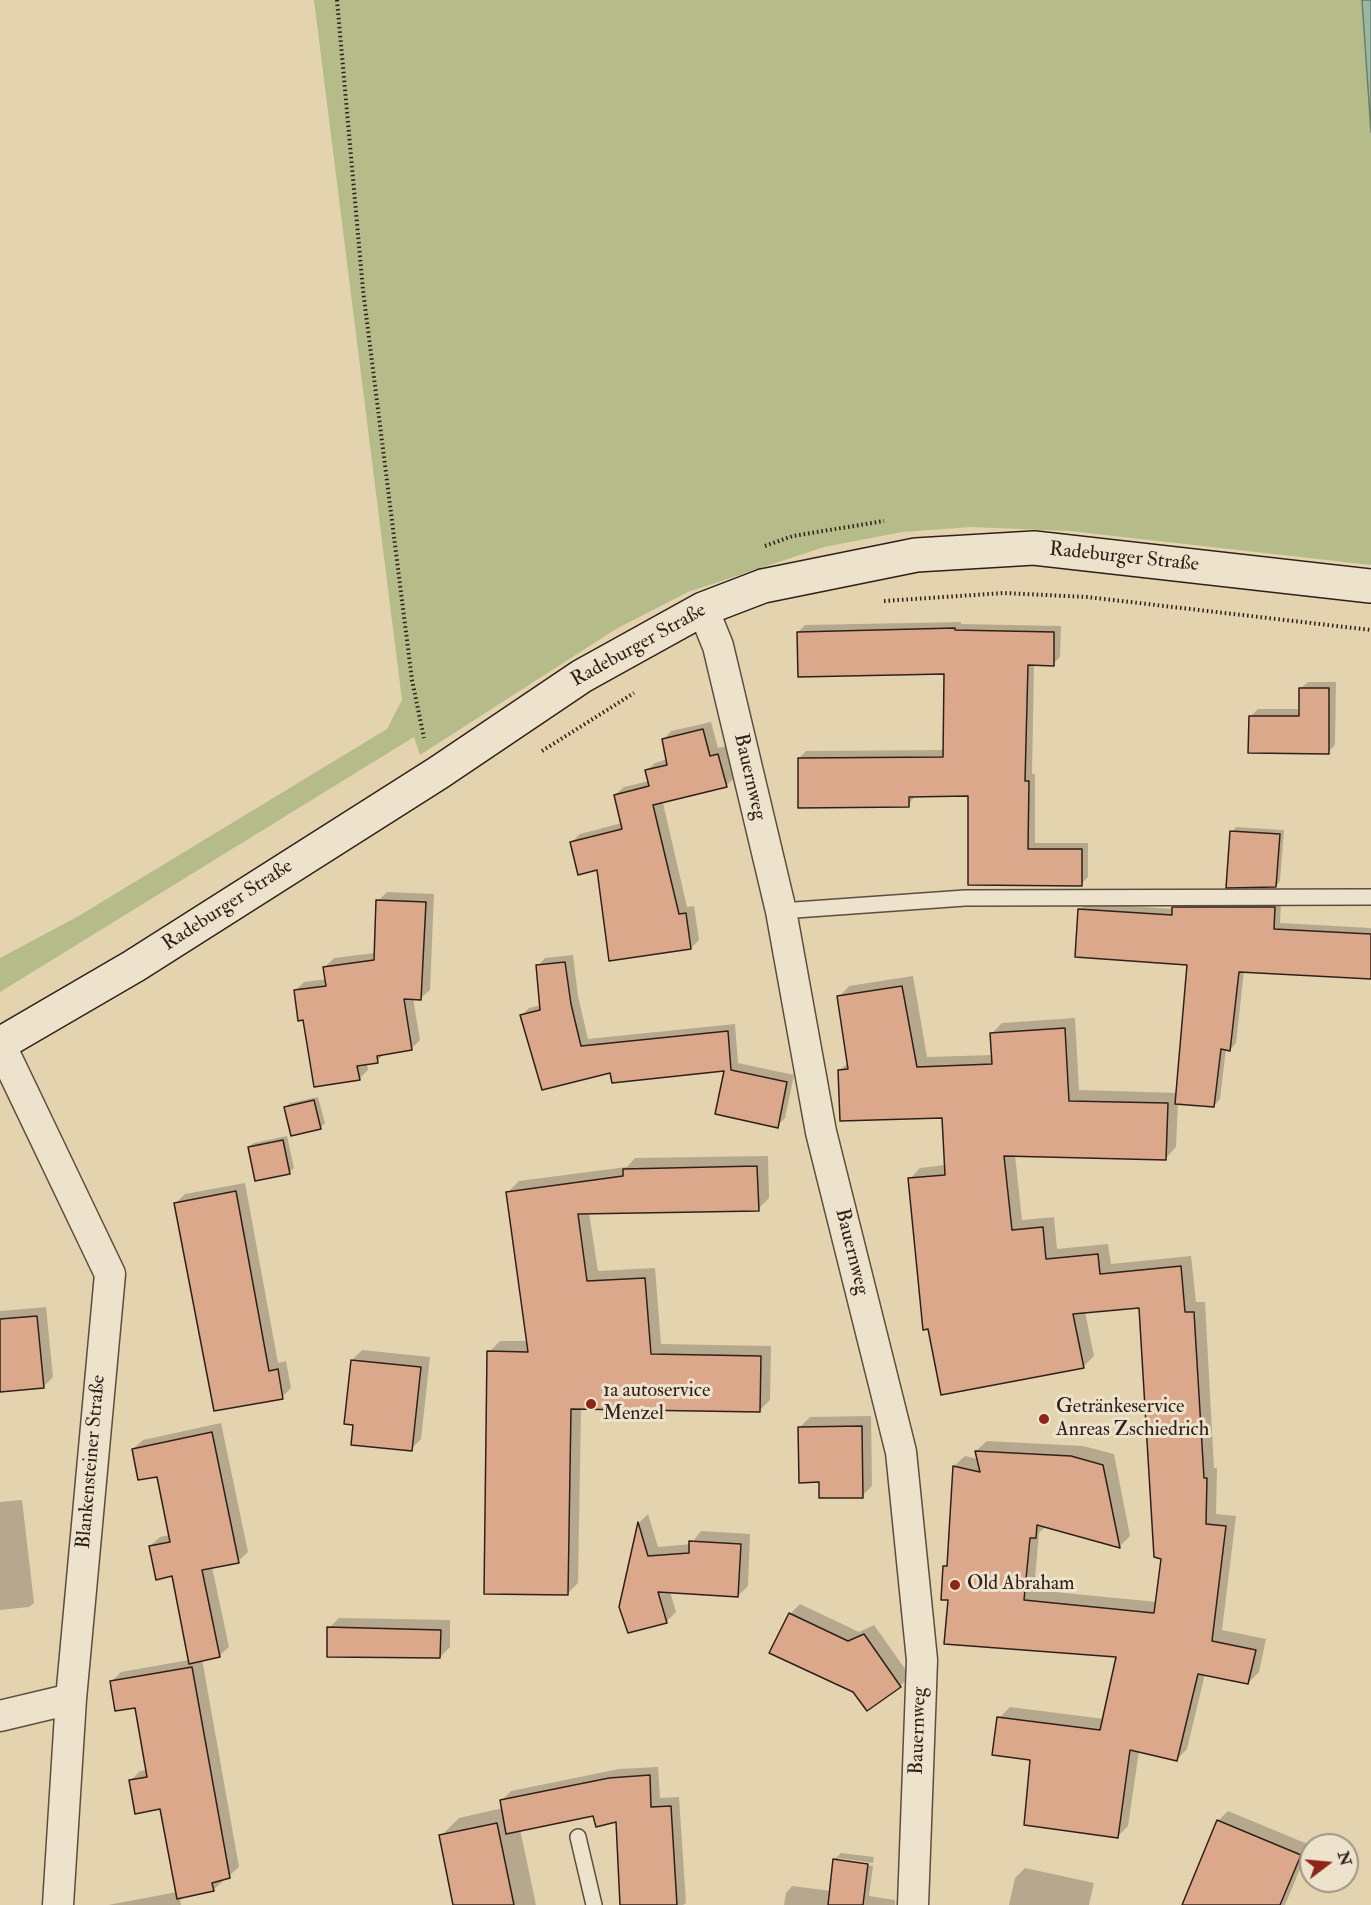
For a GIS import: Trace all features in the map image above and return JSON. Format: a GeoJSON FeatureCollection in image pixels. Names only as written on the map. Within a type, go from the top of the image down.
{"type":"FeatureCollection","features":[{"type":"Feature","properties":{"kind":"main road","name":"Radeburger Straße"},"geometry":{"type":"LineString","coordinates":[[0,1044],[134,966],[438,772],[582,676],[703,609],[763,586],[916,555],[1034,548],[1371,586]]}},
{"type":"Feature","properties":{"kind":"street","name":"Bauernweg"},"geometry":{"type":"LineString","coordinates":[[703,609],[718,646],[781,911],[821,1131],[901,1452],[922,1660],[913,1905]]}},
{"type":"Feature","properties":{"kind":"street","name":"Blankensteiner Straße"},"geometry":{"type":"LineString","coordinates":[[0,1044],[110,1274],[71,1699],[58,1905]]}},
{"type":"Feature","properties":{"kind":"street"},"geometry":{"type":"LineString","coordinates":[[0,1716],[71,1699]]}},
{"type":"Feature","properties":{"kind":"lane"},"geometry":{"type":"LineString","coordinates":[[781,911],[964,898],[1371,897]]}},
{"type":"Feature","properties":{"kind":"lane"},"geometry":{"type":"LineString","coordinates":[[578,1837],[594,1905]]}},
{"type":"Feature","properties":{"kind":"path"},"geometry":{"type":"LineString","coordinates":[[337,0],[363,290],[412,680],[424,738],[438,772]]}},
{"type":"Feature","properties":{"kind":"path"},"geometry":{"type":"LineString","coordinates":[[876,602],[1004,593],[1087,597],[1371,630]]}},
{"type":"Feature","properties":{"kind":"shaded area"},"geometry":{"type":"Polygon","coordinates":[[[314,0],[1371,0],[1371,565],[1070,531],[971,527],[902,532],[824,547],[688,592],[616,629],[420,755],[414,737],[0,992],[0,958],[77,917],[387,729],[402,700],[314,0]]]}},
{"type":"Feature","properties":{"kind":"shaded area"},"geometry":{"type":"Polygon","coordinates":[[[1362,0],[1371,0],[1371,132],[1362,0]]]}},
{"type":"Feature","properties":{"kind":"building"},"geometry":{"type":"Polygon","coordinates":[[[955,628],[955,630],[1054,632],[1054,666],[1028,665],[1025,781],[1029,781],[1028,849],[1082,849],[1082,886],[968,885],[968,796],[909,797],[909,807],[798,808],[798,758],[943,757],[944,674],[798,677],[797,632],[955,628]]]}},
{"type":"Feature","properties":{"kind":"building"},"geometry":{"type":"Polygon","coordinates":[[[1299,688],[1329,688],[1329,754],[1248,753],[1249,716],[1299,716],[1299,688]]]}},
{"type":"Feature","properties":{"kind":"building"},"geometry":{"type":"Polygon","coordinates":[[[703,729],[710,756],[718,754],[727,787],[653,805],[679,914],[686,913],[691,949],[609,961],[597,870],[578,875],[570,842],[622,829],[614,795],[649,786],[645,770],[667,765],[662,739],[703,729]]]}},
{"type":"Feature","properties":{"kind":"building"},"geometry":{"type":"Polygon","coordinates":[[[1230,831],[1280,834],[1276,887],[1226,888],[1230,831]]]}},
{"type":"Feature","properties":{"kind":"building"},"geometry":{"type":"Polygon","coordinates":[[[376,900],[426,902],[421,1000],[404,999],[412,1050],[377,1056],[378,1063],[357,1066],[360,1080],[314,1087],[303,1020],[298,1021],[294,990],[326,986],[323,967],[374,960],[376,900]]]}},
{"type":"Feature","properties":{"kind":"building"},"geometry":{"type":"Polygon","coordinates":[[[1172,907],[1275,907],[1274,929],[1371,934],[1371,979],[1239,972],[1230,1051],[1221,1049],[1214,1107],[1175,1104],[1187,965],[1075,957],[1078,909],[1172,915],[1172,907]]]}},
{"type":"Feature","properties":{"kind":"building"},"geometry":{"type":"Polygon","coordinates":[[[565,962],[571,1004],[581,1046],[728,1031],[731,1070],[787,1082],[778,1128],[715,1114],[724,1071],[612,1083],[610,1073],[542,1090],[520,1015],[540,1010],[536,965],[565,962]]]}},
{"type":"Feature","properties":{"kind":"building"},"geometry":{"type":"Polygon","coordinates":[[[902,986],[917,1067],[992,1064],[990,1033],[1065,1028],[1069,1101],[1168,1103],[1166,1160],[1004,1156],[1012,1230],[1043,1227],[1046,1259],[1098,1254],[1100,1274],[1181,1266],[1185,1312],[1194,1312],[1204,1478],[1207,1478],[1206,1524],[1226,1526],[1212,1641],[1256,1650],[1248,1684],[1198,1674],[1177,1761],[1130,1750],[1118,1838],[1024,1825],[1030,1760],[992,1755],[997,1717],[1100,1730],[1116,1657],[944,1644],[948,1600],[941,1600],[943,1566],[947,1566],[953,1466],[980,1472],[975,1451],[1071,1456],[1103,1465],[1120,1548],[1037,1525],[1036,1538],[1030,1538],[1024,1600],[1154,1613],[1161,1559],[1154,1557],[1139,1308],[1073,1314],[1084,1368],[941,1395],[928,1329],[923,1330],[908,1178],[945,1175],[942,1118],[840,1121],[838,1070],[848,1069],[837,996],[902,986]]]}},
{"type":"Feature","properties":{"kind":"building"},"geometry":{"type":"Polygon","coordinates":[[[314,1100],[321,1129],[291,1136],[284,1107],[314,1100]]]}},
{"type":"Feature","properties":{"kind":"building"},"geometry":{"type":"Polygon","coordinates":[[[283,1140],[290,1174],[255,1181],[248,1147],[283,1140]]]}},
{"type":"Feature","properties":{"kind":"building"},"geometry":{"type":"Polygon","coordinates":[[[757,1166],[759,1211],[578,1214],[587,1281],[645,1278],[651,1354],[761,1356],[760,1412],[571,1409],[568,1595],[484,1594],[487,1351],[528,1352],[506,1192],[623,1176],[623,1169],[757,1166]]]}},
{"type":"Feature","properties":{"kind":"building"},"geometry":{"type":"Polygon","coordinates":[[[236,1191],[269,1371],[278,1369],[283,1399],[214,1411],[174,1203],[236,1191]]]}},
{"type":"Feature","properties":{"kind":"building"},"geometry":{"type":"Polygon","coordinates":[[[37,1316],[44,1388],[0,1392],[0,1319],[37,1316]]]}},
{"type":"Feature","properties":{"kind":"building"},"geometry":{"type":"Polygon","coordinates":[[[351,1360],[421,1367],[412,1451],[351,1445],[353,1425],[344,1424],[351,1360]]]}},
{"type":"Feature","properties":{"kind":"building"},"geometry":{"type":"Polygon","coordinates":[[[862,1426],[863,1498],[819,1498],[819,1482],[799,1483],[798,1427],[862,1426]]]}},
{"type":"Feature","properties":{"kind":"building"},"geometry":{"type":"Polygon","coordinates":[[[212,1432],[239,1563],[202,1570],[220,1657],[189,1664],[172,1576],[156,1580],[149,1546],[170,1542],[157,1477],[138,1480],[132,1449],[212,1432]]]}},
{"type":"Feature","properties":{"kind":"building"},"geometry":{"type":"Polygon","coordinates":[[[638,1522],[648,1556],[689,1553],[689,1541],[741,1544],[738,1597],[658,1592],[667,1623],[628,1633],[619,1607],[638,1522]]]}},
{"type":"Feature","properties":{"kind":"building"},"geometry":{"type":"Polygon","coordinates":[[[789,1613],[848,1641],[864,1634],[901,1687],[867,1711],[853,1692],[769,1653],[789,1613]]]}},
{"type":"Feature","properties":{"kind":"building"},"geometry":{"type":"Polygon","coordinates":[[[327,1627],[441,1630],[440,1658],[327,1657],[327,1627]]]}},
{"type":"Feature","properties":{"kind":"building"},"geometry":{"type":"Polygon","coordinates":[[[192,1667],[230,1878],[212,1883],[214,1891],[177,1899],[160,1809],[135,1814],[129,1780],[147,1777],[135,1708],[115,1711],[110,1681],[192,1667]]]}},
{"type":"Feature","properties":{"kind":"building"},"geometry":{"type":"Polygon","coordinates":[[[650,1775],[651,1807],[671,1806],[677,1905],[620,1905],[616,1822],[596,1827],[593,1816],[506,1834],[500,1800],[609,1778],[650,1775]]]}},
{"type":"Feature","properties":{"kind":"building"},"geometry":{"type":"Polygon","coordinates":[[[1217,1820],[1299,1854],[1299,1860],[1280,1905],[1182,1905],[1217,1820]]]}},
{"type":"Feature","properties":{"kind":"building"},"geometry":{"type":"Polygon","coordinates":[[[497,1823],[514,1905],[453,1905],[439,1835],[497,1823]]]}},
{"type":"Feature","properties":{"kind":"building"},"geometry":{"type":"Polygon","coordinates":[[[833,1859],[868,1864],[863,1905],[828,1905],[833,1859]]]}},
{"type":"Feature","properties":{"kind":"place","name":"1a autoservice Menzel"},"geometry":{"type":"Point","coordinates":[591,1404]}},
{"type":"Feature","properties":{"kind":"place","name":"Getränkeservice Anreas Zschiedrich"},"geometry":{"type":"Point","coordinates":[1044,1419]}},
{"type":"Feature","properties":{"kind":"place","name":"Old Abraham"},"geometry":{"type":"Point","coordinates":[955,1585]}}]}
